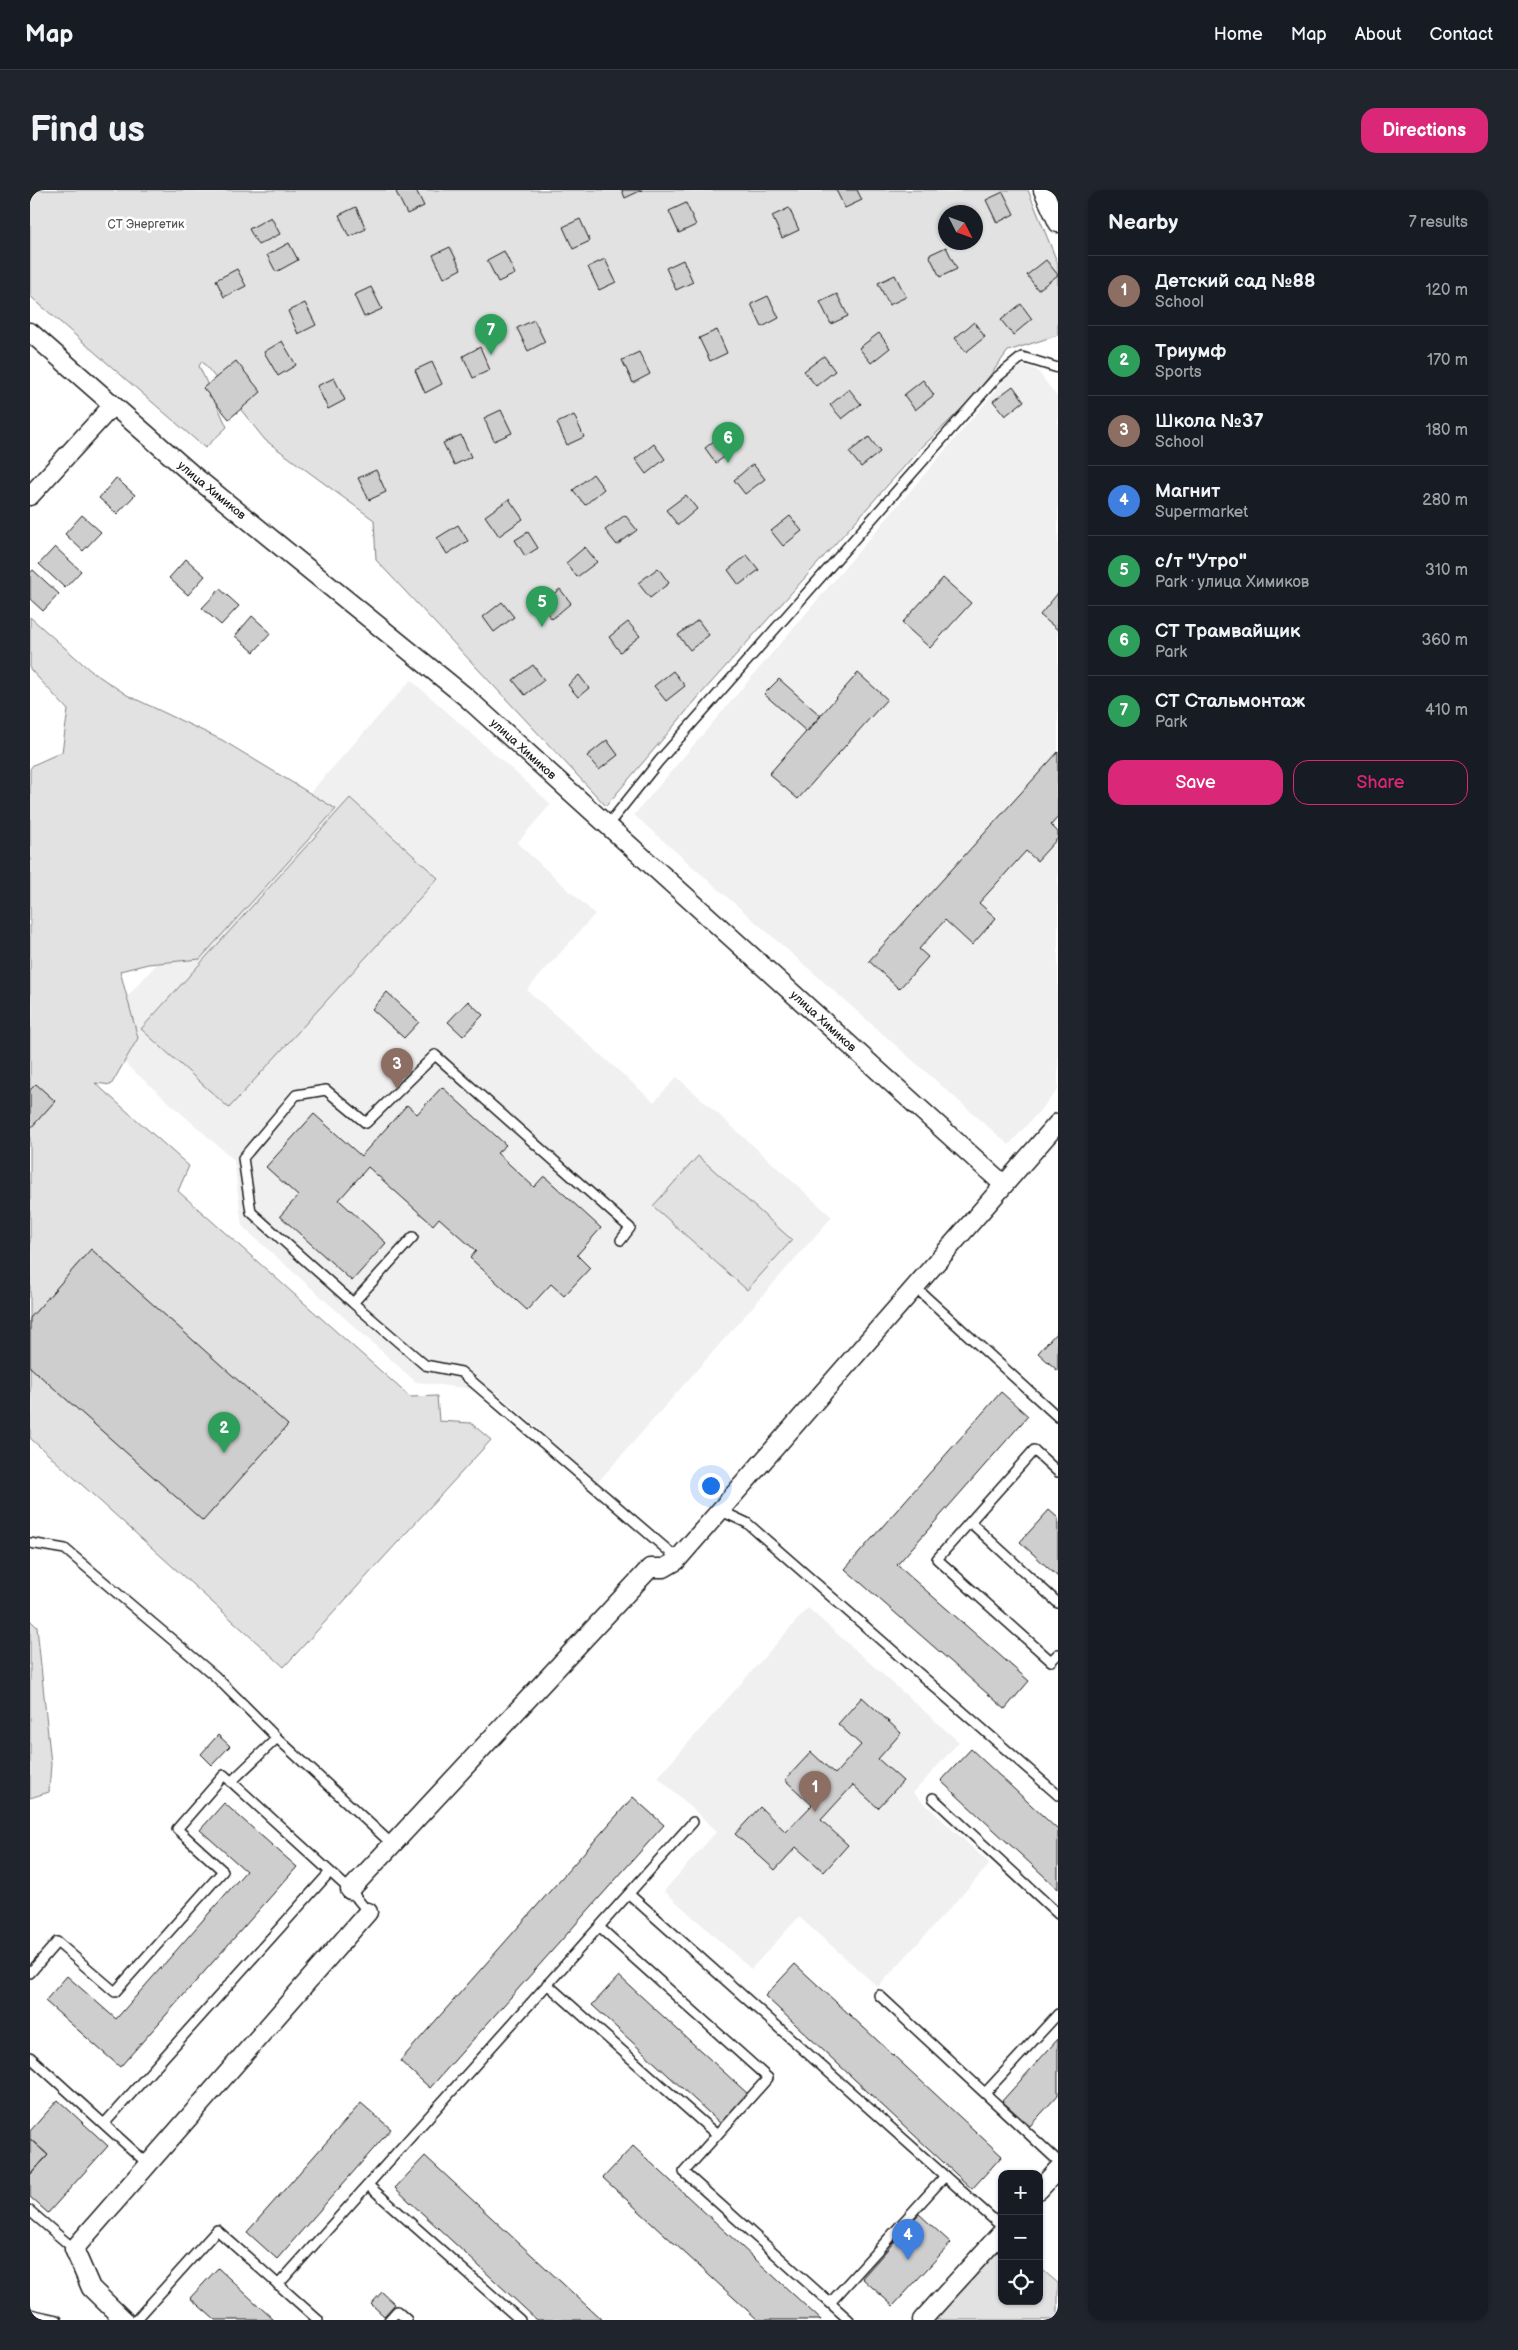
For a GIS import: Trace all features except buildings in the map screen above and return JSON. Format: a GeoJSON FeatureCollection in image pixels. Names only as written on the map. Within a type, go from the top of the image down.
{"type":"FeatureCollection","features":[{"type":"Feature","properties":{"kind":"street"},"geometry":{"type":"LineString","coordinates":[[1044,190],[1058,223]]}},
{"type":"Feature","properties":{"kind":"street","name":"улица Химиков"},"geometry":{"type":"LineString","coordinates":[[30,332],[254,526],[466,697],[1003,1184]]}},
{"type":"Feature","properties":{"kind":"street"},"geometry":{"type":"LineString","coordinates":[[30,496],[113,405]]}},
{"type":"Feature","properties":{"kind":"street"},"geometry":{"type":"LineString","coordinates":[[350,1890],[650,1568],[664,1568],[678,1558],[1058,1123]]}},
{"type":"Feature","properties":{"kind":"street"},"geometry":{"type":"LineString","coordinates":[[124,2320],[91,2288],[74,2249],[368,1912]]}},
{"type":"Feature","properties":{"kind":"street"},"geometry":{"type":"LineString","coordinates":[[1043,2186],[1058,2169]]}},
{"type":"Feature","properties":{"kind":"street"},"geometry":{"type":"LineString","coordinates":[[922,2320],[998,2236]]}},
{"type":"Feature","properties":{"kind":"lane"},"geometry":{"type":"LineString","coordinates":[[607,826],[659,761],[996,378],[1022,357],[1058,368]]}},
{"type":"Feature","properties":{"kind":"lane"},"geometry":{"type":"LineString","coordinates":[[621,1240],[630,1228],[435,1055],[366,1123],[326,1090],[296,1095],[243,1158],[251,1212],[425,1365],[461,1372],[678,1558]]}},
{"type":"Feature","properties":{"kind":"lane"},"geometry":{"type":"LineString","coordinates":[[353,1303],[413,1237]]}},
{"type":"Feature","properties":{"kind":"lane"},"geometry":{"type":"LineString","coordinates":[[915,1287],[1058,1417]]}},
{"type":"Feature","properties":{"kind":"lane"},"geometry":{"type":"LineString","coordinates":[[1058,1472],[1034,1450],[937,1559],[1051,1661],[1058,1654]]}},
{"type":"Feature","properties":{"kind":"lane"},"geometry":{"type":"LineString","coordinates":[[719,1510],[747,1523],[1058,1795]]}},
{"type":"Feature","properties":{"kind":"lane"},"geometry":{"type":"LineString","coordinates":[[970,1522],[1058,1603]]}},
{"type":"Feature","properties":{"kind":"lane"},"geometry":{"type":"LineString","coordinates":[[30,1543],[65,1548],[215,1676],[277,1738],[392,1845]]}},
{"type":"Feature","properties":{"kind":"lane"},"geometry":{"type":"LineString","coordinates":[[231,1782],[277,1738]]}},
{"type":"Feature","properties":{"kind":"lane"},"geometry":{"type":"LineString","coordinates":[[30,1974],[58,1942],[115,1992],[223,1871],[177,1829],[224,1775],[350,1890],[368,1912]]}},
{"type":"Feature","properties":{"kind":"lane"},"geometry":{"type":"LineString","coordinates":[[933,1798],[1058,1914]]}},
{"type":"Feature","properties":{"kind":"lane"},"geometry":{"type":"LineString","coordinates":[[278,2285],[693,1822]]}},
{"type":"Feature","properties":{"kind":"lane"},"geometry":{"type":"LineString","coordinates":[[104,2124],[330,1872]]}},
{"type":"Feature","properties":{"kind":"lane"},"geometry":{"type":"LineString","coordinates":[[629,1894],[998,2223]]}},
{"type":"Feature","properties":{"kind":"lane"},"geometry":{"type":"LineString","coordinates":[[599,1927],[768,2078],[684,2172],[849,2320]]}},
{"type":"Feature","properties":{"kind":"lane"},"geometry":{"type":"LineString","coordinates":[[548,1984],[716,2135]]}},
{"type":"Feature","properties":{"kind":"lane"},"geometry":{"type":"LineString","coordinates":[[879,1995],[1058,2161]]}},
{"type":"Feature","properties":{"kind":"lane"},"geometry":{"type":"LineString","coordinates":[[984,2093],[1058,2014]]}},
{"type":"Feature","properties":{"kind":"lane"},"geometry":{"type":"LineString","coordinates":[[30,2057],[149,2165]]}},
{"type":"Feature","properties":{"kind":"lane"},"geometry":{"type":"LineString","coordinates":[[830,2304],[945,2176]]}},
{"type":"Feature","properties":{"kind":"lane"},"geometry":{"type":"LineString","coordinates":[[368,2185],[520,2320]]}},
{"type":"Feature","properties":{"kind":"lane"},"geometry":{"type":"LineString","coordinates":[[30,2211],[74,2249]]}},
{"type":"Feature","properties":{"kind":"lane"},"geometry":{"type":"LineString","coordinates":[[136,2320],[217,2230],[318,2320]]}},
{"type":"Feature","properties":{"kind":"lane"},"geometry":{"type":"LineString","coordinates":[[389,2320],[397,2311],[408,2320]]}},
{"type":"Feature","properties":{"kind":"lane"},"geometry":{"type":"LineString","coordinates":[[30,2314],[57,2320]]}},
{"type":"Feature","properties":{"kind":"shaded area"},"geometry":{"type":"Polygon","coordinates":[[[1024,365],[1037,370],[1058,398],[1058,1090],[1009,1145],[634,815],[1010,374],[1024,365]]]}},
{"type":"Feature","properties":{"kind":"shaded area"},"geometry":{"type":"Polygon","coordinates":[[[411,680],[551,804],[517,843],[595,914],[527,990],[654,1102],[677,1077],[832,1217],[598,1482],[496,1392],[416,1382],[242,1226],[234,1160],[93,1035],[411,680]]]}},
{"type":"Feature","properties":{"kind":"shaded area"},"geometry":{"type":"Polygon","coordinates":[[[808,1608],[959,1742],[913,1793],[990,1864],[878,1987],[799,1917],[751,1969],[664,1891],[717,1831],[658,1777],[808,1608]]]}},
{"type":"Feature","properties":{"kind":"green space","name":"СТ Энергетик"},"geometry":{"type":"Polygon","coordinates":[[[30,190],[1028,190],[1058,264],[1058,335],[1008,351],[974,397],[920,449],[701,694],[606,806],[376,560],[374,520],[265,440],[202,361],[199,366],[227,427],[205,448],[30,296],[30,190]]]}},
{"type":"Feature","properties":{"kind":"green space"},"geometry":{"type":"Polygon","coordinates":[[[30,617],[91,671],[127,695],[222,740],[336,809],[200,959],[148,964],[120,971],[138,1038],[111,1085],[95,1083],[189,1166],[178,1191],[410,1397],[437,1396],[439,1421],[471,1423],[491,1440],[284,1667],[30,1438],[30,769],[33,765],[62,752],[68,710],[30,669],[30,617]]]}},
{"type":"Feature","properties":{"kind":"green space"},"geometry":{"type":"Polygon","coordinates":[[[350,798],[438,878],[229,1108],[141,1029],[350,798]]]}},
{"type":"Feature","properties":{"kind":"green space"},"geometry":{"type":"Polygon","coordinates":[[[698,1156],[792,1240],[747,1290],[653,1206],[698,1156]]]}},
{"type":"Feature","properties":{"kind":"green space"},"geometry":{"type":"Polygon","coordinates":[[[30,1620],[37,1627],[51,1764],[49,1792],[30,1798],[30,1620]]]}},
{"type":"Feature","properties":{"kind":"green space"},"geometry":{"type":"Polygon","coordinates":[[[998,2251],[998,2305],[1043,2305],[1043,2270],[1058,2283],[1058,2320],[935,2320],[998,2251]]]}},
{"type":"Feature","properties":{"kind":"place","name":"СТ Стальмонтаж"},"geometry":{"type":"Point","coordinates":[491,355]}},
{"type":"Feature","properties":{"kind":"place","name":"СТ Трамвайщик"},"geometry":{"type":"Point","coordinates":[728,463]}},
{"type":"Feature","properties":{"kind":"place","name":"с/т \"Утро\""},"geometry":{"type":"Point","coordinates":[542,627]}},
{"type":"Feature","properties":{"kind":"place","name":"Школа №37"},"geometry":{"type":"Point","coordinates":[397,1089]}},
{"type":"Feature","properties":{"kind":"place","name":"Триумф"},"geometry":{"type":"Point","coordinates":[224,1453]}},
{"type":"Feature","properties":{"kind":"place","name":"Детский сад №88"},"geometry":{"type":"Point","coordinates":[815,1812]}},
{"type":"Feature","properties":{"kind":"place","name":"Магнит"},"geometry":{"type":"Point","coordinates":[908,2260]}}]}
